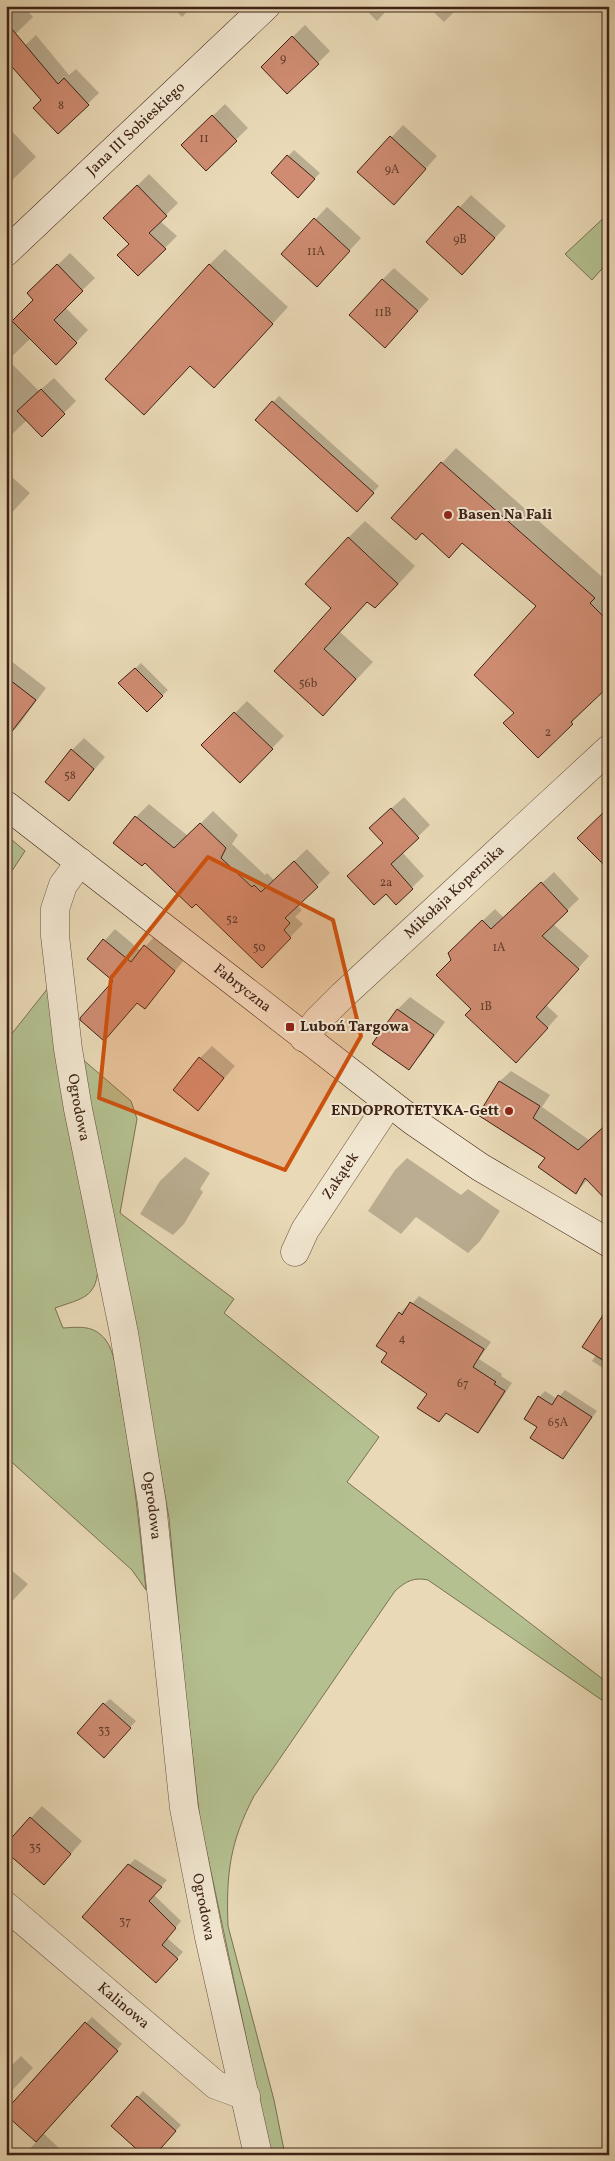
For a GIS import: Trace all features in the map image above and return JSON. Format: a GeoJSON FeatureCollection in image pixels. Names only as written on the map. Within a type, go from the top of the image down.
{"type":"FeatureCollection","features":[{"type":"Feature","properties":{"kind":"street","name":"Jana III Sobieskiego"},"geometry":{"type":"LineString","coordinates":[[6,252],[266,6]]}},
{"type":"Feature","properties":{"kind":"street","name":"Mikołaja Kopernika"},"geometry":{"type":"LineString","coordinates":[[304,1038],[317,1021],[342,995],[609,749]]}},
{"type":"Feature","properties":{"kind":"street","name":"Fabryczna"},"geometry":{"type":"LineString","coordinates":[[6,805],[389,1103],[480,1167],[609,1243]]}},
{"type":"Feature","properties":{"kind":"street","name":"Ogrodowa"},"geometry":{"type":"LineString","coordinates":[[80,862],[63,885],[55,909],[55,936],[65,1026],[78,1109],[124,1332],[152,1504],[184,1808],[209,1937],[258,2155]]}},
{"type":"Feature","properties":{"kind":"street","name":"Zakątek"},"geometry":{"type":"LineString","coordinates":[[295,1252],[305,1230],[389,1103]]}},
{"type":"Feature","properties":{"kind":"street","name":"Kalinowa"},"geometry":{"type":"LineString","coordinates":[[6,1906],[216,2086],[246,2096]]}},
{"type":"Feature","properties":{"kind":"highlighted area"},"geometry":{"type":"Polygon","coordinates":[[[208,857],[333,920],[361,1036],[285,1170],[99,1098],[111,978],[208,857]]]}},
{"type":"Feature","properties":{"kind":"green space"},"geometry":{"type":"Polygon","coordinates":[[[609,213],[609,261],[592,280],[565,254],[609,213]]]}},
{"type":"Feature","properties":{"kind":"green space"},"geometry":{"type":"Polygon","coordinates":[[[12,840],[25,851],[6,880],[6,849],[12,840]]]}},
{"type":"Feature","properties":{"kind":"green space"},"geometry":{"type":"Polygon","coordinates":[[[48,988],[98,1263],[97,1275],[92,1290],[81,1299],[55,1308],[63,1328],[81,1327],[96,1331],[105,1339],[111,1351],[115,1364],[131,1465],[146,1590],[132,1570],[6,1457],[6,1033],[10,1036],[48,988]]]}},
{"type":"Feature","properties":{"kind":"green space"},"geometry":{"type":"Polygon","coordinates":[[[81,1058],[131,1101],[137,1119],[120,1213],[234,1299],[224,1313],[379,1437],[347,1482],[609,1684],[609,1705],[428,1580],[418,1579],[410,1581],[395,1591],[254,1796],[240,1828],[231,1858],[228,1890],[228,1926],[274,2100],[285,2155],[271,2155],[200,1820],[185,1691],[169,1518],[122,1255],[81,1058]]]}},
{"type":"Feature","properties":{"kind":"building"},"geometry":{"type":"Polygon","coordinates":[[[6,22],[58,84],[64,78],[89,105],[58,134],[33,108],[41,100],[6,60],[6,22]]]}},
{"type":"Feature","properties":{"kind":"building"},"geometry":{"type":"Polygon","coordinates":[[[292,36],[319,64],[287,94],[261,67],[292,36]]]}},
{"type":"Feature","properties":{"kind":"building"},"geometry":{"type":"Polygon","coordinates":[[[212,115],[237,141],[206,171],[181,145],[212,115]]]}},
{"type":"Feature","properties":{"kind":"building"},"geometry":{"type":"Polygon","coordinates":[[[390,136],[426,169],[394,205],[357,172],[390,136]]]}},
{"type":"Feature","properties":{"kind":"building"},"geometry":{"type":"Polygon","coordinates":[[[287,155],[315,179],[298,198],[271,173],[287,155]]]}},
{"type":"Feature","properties":{"kind":"building"},"geometry":{"type":"Polygon","coordinates":[[[137,185],[167,216],[149,233],[166,249],[138,276],[117,255],[129,244],[103,218],[137,185]]]}},
{"type":"Feature","properties":{"kind":"building"},"geometry":{"type":"Polygon","coordinates":[[[458,206],[495,238],[462,275],[426,242],[458,206]]]}},
{"type":"Feature","properties":{"kind":"building"},"geometry":{"type":"Polygon","coordinates":[[[314,218],[350,251],[317,287],[281,254],[314,218]]]}},
{"type":"Feature","properties":{"kind":"building"},"geometry":{"type":"Polygon","coordinates":[[[57,264],[83,291],[54,320],[77,343],[56,365],[12,321],[33,300],[27,293],[57,264]]]}},
{"type":"Feature","properties":{"kind":"building"},"geometry":{"type":"Polygon","coordinates":[[[209,264],[273,324],[214,388],[190,366],[144,415],[105,379],[209,264]]]}},
{"type":"Feature","properties":{"kind":"building"},"geometry":{"type":"Polygon","coordinates":[[[382,279],[418,311],[385,348],[349,315],[382,279]]]}},
{"type":"Feature","properties":{"kind":"building"},"geometry":{"type":"Polygon","coordinates":[[[41,389],[65,414],[42,437],[17,411],[41,389]]]}},
{"type":"Feature","properties":{"kind":"building"},"geometry":{"type":"Polygon","coordinates":[[[272,401],[374,493],[357,512],[255,420],[272,401]]]}},
{"type":"Feature","properties":{"kind":"building"},"geometry":{"type":"Polygon","coordinates":[[[441,462],[595,598],[590,603],[609,622],[609,686],[571,722],[573,724],[538,758],[503,723],[514,713],[474,675],[536,606],[462,543],[449,558],[422,533],[416,540],[391,518],[441,462]]]}},
{"type":"Feature","properties":{"kind":"building"},"geometry":{"type":"Polygon","coordinates":[[[348,537],[398,584],[375,608],[367,602],[324,649],[356,679],[323,716],[274,671],[331,608],[305,584],[348,537]]]}},
{"type":"Feature","properties":{"kind":"building"},"geometry":{"type":"Polygon","coordinates":[[[135,668],[163,696],[147,712],[118,683],[135,668]]]}},
{"type":"Feature","properties":{"kind":"building"},"geometry":{"type":"Polygon","coordinates":[[[6,677],[36,700],[6,739],[6,677]]]}},
{"type":"Feature","properties":{"kind":"building"},"geometry":{"type":"Polygon","coordinates":[[[234,712],[273,749],[240,783],[201,745],[234,712]]]}},
{"type":"Feature","properties":{"kind":"building"},"geometry":{"type":"Polygon","coordinates":[[[71,749],[94,769],[69,801],[45,782],[71,749]]]}},
{"type":"Feature","properties":{"kind":"building"},"geometry":{"type":"Polygon","coordinates":[[[609,807],[609,870],[577,838],[609,807]]]}},
{"type":"Feature","properties":{"kind":"building"},"geometry":{"type":"Polygon","coordinates":[[[391,808],[419,838],[391,864],[413,889],[396,905],[386,894],[374,905],[347,876],[383,843],[369,828],[391,808]]]}},
{"type":"Feature","properties":{"kind":"building"},"geometry":{"type":"Polygon","coordinates":[[[135,816],[174,848],[200,823],[226,848],[221,858],[252,887],[254,885],[261,892],[294,861],[318,887],[285,918],[290,923],[284,930],[291,938],[262,968],[196,904],[192,908],[145,863],[142,866],[113,843],[135,816]]]}},
{"type":"Feature","properties":{"kind":"building"},"geometry":{"type":"Polygon","coordinates":[[[541,882],[568,911],[542,936],[579,969],[536,1017],[548,1028],[516,1063],[465,1015],[471,1009],[436,975],[451,960],[448,953],[482,920],[491,929],[541,882]]]}},
{"type":"Feature","properties":{"kind":"building"},"geometry":{"type":"Polygon","coordinates":[[[103,939],[131,962],[144,945],[175,971],[145,1009],[137,1003],[104,1041],[80,1020],[113,981],[87,959],[103,939]]]}},
{"type":"Feature","properties":{"kind":"building"},"geometry":{"type":"Polygon","coordinates":[[[397,1009],[434,1035],[409,1070],[372,1044],[397,1009]]]}},
{"type":"Feature","properties":{"kind":"building"},"geometry":{"type":"Polygon","coordinates":[[[199,1057],[224,1078],[198,1111],[173,1090],[199,1057]]]}},
{"type":"Feature","properties":{"kind":"building"},"geometry":{"type":"Polygon","coordinates":[[[499,1081],[540,1106],[533,1118],[578,1150],[609,1122],[609,1203],[585,1178],[576,1194],[538,1167],[545,1158],[478,1115],[499,1081]]]}},
{"type":"Feature","properties":{"kind":"building"},"geometry":{"type":"Polygon","coordinates":[[[410,1302],[484,1349],[473,1367],[496,1382],[494,1384],[505,1391],[478,1433],[446,1413],[439,1422],[417,1408],[427,1394],[381,1362],[387,1353],[376,1346],[399,1312],[402,1315],[410,1302]]]}},
{"type":"Feature","properties":{"kind":"building"},"geometry":{"type":"Polygon","coordinates":[[[609,1306],[609,1364],[582,1347],[609,1306]]]}},
{"type":"Feature","properties":{"kind":"building"},"geometry":{"type":"Polygon","coordinates":[[[558,1395],[592,1417],[563,1459],[530,1438],[537,1427],[524,1419],[538,1396],[552,1405],[558,1395]]]}},
{"type":"Feature","properties":{"kind":"building"},"geometry":{"type":"Polygon","coordinates":[[[103,1703],[131,1728],[104,1758],[77,1733],[103,1703]]]}},
{"type":"Feature","properties":{"kind":"building"},"geometry":{"type":"Polygon","coordinates":[[[30,1817],[71,1854],[44,1885],[6,1852],[6,1844],[30,1817]]]}},
{"type":"Feature","properties":{"kind":"building"},"geometry":{"type":"Polygon","coordinates":[[[128,1864],[162,1887],[149,1901],[176,1928],[162,1945],[178,1959],[156,1983],[82,1917],[128,1864]]]}},
{"type":"Feature","properties":{"kind":"building"},"geometry":{"type":"Polygon","coordinates":[[[85,2022],[118,2051],[36,2142],[6,2115],[6,2110],[85,2022]]]}},
{"type":"Feature","properties":{"kind":"building"},"geometry":{"type":"Polygon","coordinates":[[[137,2096],[176,2131],[155,2155],[143,2155],[111,2126],[137,2096]]]}},
{"type":"Feature","properties":{"kind":"place","name":"Basen Na Fali"},"geometry":{"type":"Point","coordinates":[448,515]}},
{"type":"Feature","properties":{"kind":"place","name":"Luboń Targowa"},"geometry":{"type":"Point","coordinates":[290,1027]}},
{"type":"Feature","properties":{"kind":"place","name":"ENDOPROTETYKA-Gett"},"geometry":{"type":"Point","coordinates":[509,1111]}}]}
